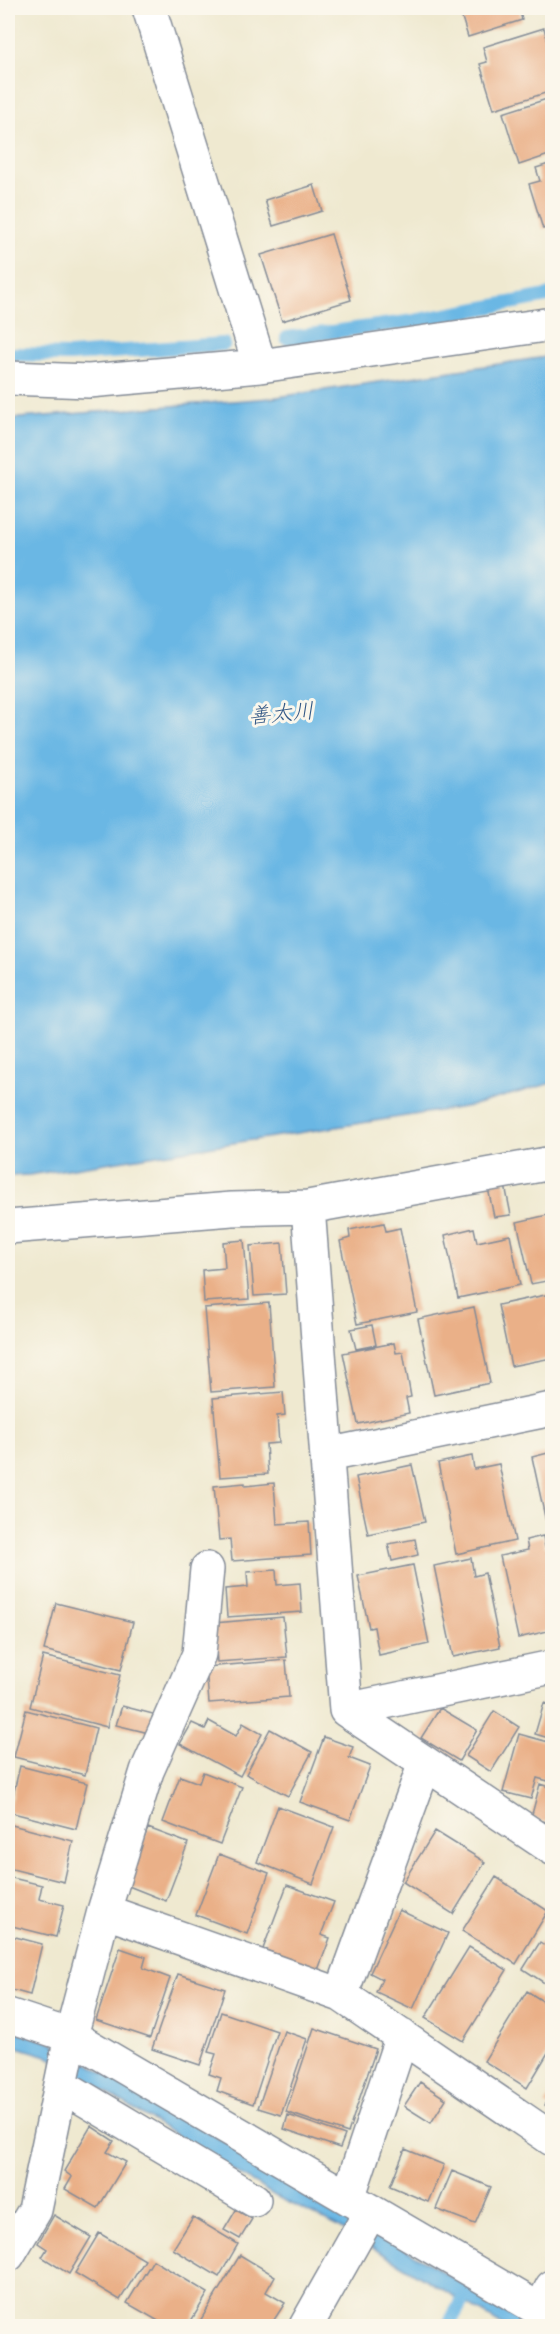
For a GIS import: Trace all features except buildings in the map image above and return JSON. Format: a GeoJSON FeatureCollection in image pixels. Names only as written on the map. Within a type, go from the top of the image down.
{"type":"FeatureCollection","features":[{"type":"Feature","properties":{"kind":"street"},"geometry":{"type":"LineString","coordinates":[[149,8],[260,366]]}},
{"type":"Feature","properties":{"kind":"street"},"geometry":{"type":"LineString","coordinates":[[8,378],[89,381],[260,366],[552,324]]}},
{"type":"Feature","properties":{"kind":"street"},"geometry":{"type":"LineString","coordinates":[[8,1227],[232,1209],[308,1207],[552,1162]]}},
{"type":"Feature","properties":{"kind":"street"},"geometry":{"type":"LineString","coordinates":[[308,1207],[346,1710]]}},
{"type":"Feature","properties":{"kind":"street"},"geometry":{"type":"LineString","coordinates":[[327,1455],[552,1408]]}},
{"type":"Feature","properties":{"kind":"street"},"geometry":{"type":"LineString","coordinates":[[8,2255],[35,2210],[66,2060],[104,1911],[147,1771],[199,1654],[207,1569]]}},
{"type":"Feature","properties":{"kind":"street"},"geometry":{"type":"LineString","coordinates":[[346,1710],[552,1667]]}},
{"type":"Feature","properties":{"kind":"street"},"geometry":{"type":"LineString","coordinates":[[346,1710],[552,1848]]}},
{"type":"Feature","properties":{"kind":"street"},"geometry":{"type":"LineString","coordinates":[[341,1995],[425,1763]]}},
{"type":"Feature","properties":{"kind":"street"},"geometry":{"type":"LineString","coordinates":[[104,1911],[341,1995],[552,2139]]}},
{"type":"Feature","properties":{"kind":"street"},"geometry":{"type":"LineString","coordinates":[[8,2015],[254,2200]]}},
{"type":"Feature","properties":{"kind":"street"},"geometry":{"type":"LineString","coordinates":[[306,2326],[360,2218],[402,2036]]}},
{"type":"Feature","properties":{"kind":"street"},"geometry":{"type":"LineString","coordinates":[[66,2060],[360,2218],[548,2305]]}},
{"type":"Feature","properties":{"kind":"water","name":"善太川"},"geometry":{"type":"Polygon","coordinates":[[[552,356],[552,1083],[470,1106],[29,1175],[8,1176],[8,419],[271,398],[552,356]]]}},
{"type":"Feature","properties":{"kind":"water"},"geometry":{"type":"Polygon","coordinates":[[[8,2029],[52,2043],[281,2174],[532,2326],[504,2326],[331,2223],[275,2196],[47,2056],[8,2044],[8,2029]]]}},
{"type":"Feature","properties":{"kind":"waterway"},"geometry":{"type":"LineString","coordinates":[[287,338],[415,321],[552,295]]}},
{"type":"Feature","properties":{"kind":"waterway"},"geometry":{"type":"LineString","coordinates":[[8,354],[70,355],[224,344]]}},
{"type":"Feature","properties":{"kind":"waterway"},"geometry":{"type":"LineString","coordinates":[[448,2326],[462,2301]]}}]}
